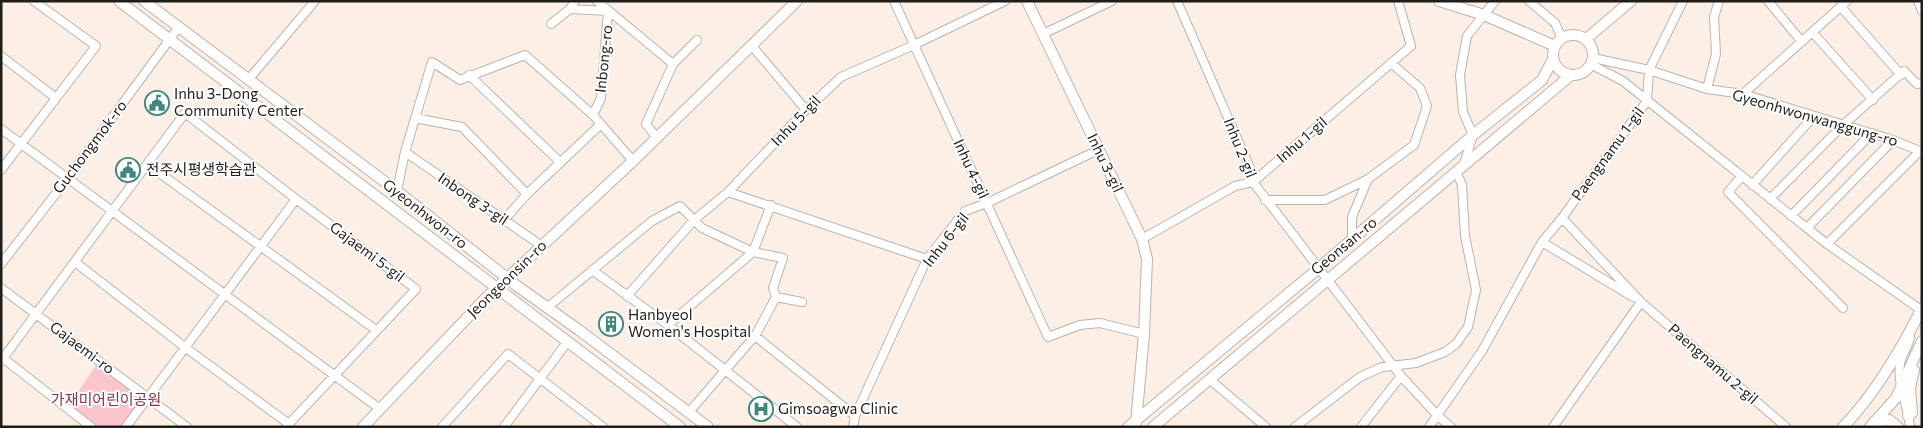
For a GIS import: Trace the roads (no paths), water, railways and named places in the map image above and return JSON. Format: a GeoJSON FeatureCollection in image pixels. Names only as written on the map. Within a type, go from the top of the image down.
{"type":"FeatureCollection","features":[{"type":"Feature","properties":{"kind":"street"},"geometry":{"type":"LineString","coordinates":[[1,170],[96,46],[34,1]]}},
{"type":"Feature","properties":{"kind":"street","name":"Gyeonhwon-ro"},"geometry":{"type":"LineString","coordinates":[[119,1],[680,427]]}},
{"type":"Feature","properties":{"kind":"street","name":"Gyeonhwon-ro"},"geometry":{"type":"LineString","coordinates":[[144,1],[397,192],[507,278],[708,427]]}},
{"type":"Feature","properties":{"kind":"street"},"geometry":{"type":"LineString","coordinates":[[248,80],[315,1]]}},
{"type":"Feature","properties":{"kind":"street"},"geometry":{"type":"LineString","coordinates":[[550,24],[570,9],[575,1]]}},
{"type":"Feature","properties":{"kind":"street"},"geometry":{"type":"LineString","coordinates":[[597,1],[673,64]]}},
{"type":"Feature","properties":{"kind":"street","name":"Jeongeonsin-ro"},"geometry":{"type":"LineString","coordinates":[[363,427],[507,278],[633,161],[798,1]]}},
{"type":"Feature","properties":{"kind":"street","name":"Inhu 4-gil"},"geometry":{"type":"LineString","coordinates":[[894,1],[1048,337],[1080,325],[1100,323],[1144,334]]}},
{"type":"Feature","properties":{"kind":"street","name":"Inhu 5-gil"},"geometry":{"type":"LineString","coordinates":[[627,296],[694,220],[728,192],[806,110],[841,77],[914,45],[1005,1]]}},
{"type":"Feature","properties":{"kind":"street","name":"Inhu 3-gil"},"geometry":{"type":"LineString","coordinates":[[1027,1],[1142,239],[1147,259],[1144,334],[1133,424]]}},
{"type":"Feature","properties":{"kind":"street"},"geometry":{"type":"LineString","coordinates":[[1043,34],[1112,1]]}},
{"type":"Feature","properties":{"kind":"street","name":"Inhu 2-gil"},"geometry":{"type":"LineString","coordinates":[[1177,1],[1250,168],[1253,182],[1401,376],[1438,416],[1451,427]]}},
{"type":"Feature","properties":{"kind":"street","name":"Inhu 1-gil"},"geometry":{"type":"LineString","coordinates":[[1142,239],[1235,186],[1253,182],[1411,46],[1398,1]]}},
{"type":"Feature","properties":{"kind":"street"},"geometry":{"type":"LineString","coordinates":[[1439,1],[1484,15],[1555,46],[1562,38],[1574,35],[1586,39],[1592,48],[1592,62],[1623,81],[1647,101]]}},
{"type":"Feature","properties":{"kind":"street"},"geometry":{"type":"LineString","coordinates":[[1295,427],[1360,377],[1382,367],[1416,363],[1445,352],[1456,344],[1468,327],[1476,290],[1465,236],[1460,168],[1473,135],[1463,112],[1460,75],[1467,36],[1495,1]]}},
{"type":"Feature","properties":{"kind":"street"},"geometry":{"type":"LineString","coordinates":[[1529,1],[1555,23],[1562,38]]}},
{"type":"Feature","properties":{"kind":"street"},"geometry":{"type":"LineString","coordinates":[[1586,39],[1631,1]]}},
{"type":"Feature","properties":{"kind":"street"},"geometry":{"type":"LineString","coordinates":[[1647,101],[1649,70],[1682,1]]}},
{"type":"Feature","properties":{"kind":"street"},"geometry":{"type":"LineString","coordinates":[[1708,89],[1716,54],[1714,17],[1719,1]]}},
{"type":"Feature","properties":{"kind":"street"},"geometry":{"type":"LineString","coordinates":[[1768,1],[1802,42]]}},
{"type":"Feature","properties":{"kind":"street"},"geometry":{"type":"LineString","coordinates":[[1918,1],[1922,11]]}},
{"type":"Feature","properties":{"kind":"street"},"geometry":{"type":"LineString","coordinates":[[1743,94],[1844,4],[1901,75]]}},
{"type":"Feature","properties":{"kind":"street","name":"Inbong-ro"},"geometry":{"type":"LineString","coordinates":[[570,9],[608,11],[600,98],[593,115]]}},
{"type":"Feature","properties":{"kind":"street","name":"Guchongmok-ro"},"geometry":{"type":"LineString","coordinates":[[1,264],[68,178],[178,28]]}},
{"type":"Feature","properties":{"kind":"street"},"geometry":{"type":"LineString","coordinates":[[1813,32],[1873,100]]}},
{"type":"Feature","properties":{"kind":"street"},"geometry":{"type":"LineString","coordinates":[[657,138],[646,124],[673,64],[697,40]]}},
{"type":"Feature","properties":{"kind":"street"},"geometry":{"type":"LineString","coordinates":[[752,46],[806,110]]}},
{"type":"Feature","properties":{"kind":"street","name":"Geonsan-ro"},"geometry":{"type":"LineString","coordinates":[[1133,424],[1319,268],[1473,135],[1542,80],[1553,59],[1555,46]]}},
{"type":"Feature","properties":{"kind":"street","name":"Inbong-ro"},"geometry":{"type":"LineString","coordinates":[[468,75],[525,55],[593,115],[633,161]]}},
{"type":"Feature","properties":{"kind":"street"},"geometry":{"type":"LineString","coordinates":[[1,56],[56,98]]}},
{"type":"Feature","properties":{"kind":"street"},"geometry":{"type":"LineString","coordinates":[[1553,59],[1559,70],[1570,76]]}},
{"type":"Feature","properties":{"kind":"street"},"geometry":{"type":"LineString","coordinates":[[397,192],[405,152],[432,62],[460,80],[468,75],[560,162]]}},
{"type":"Feature","properties":{"kind":"street","name":"Gyeonhwonwanggung-ro"},"geometry":{"type":"LineString","coordinates":[[1592,62],[1649,70],[1708,89],[1743,94],[1872,133],[1921,151]]}},
{"type":"Feature","properties":{"kind":"street","name":"Geonsan-ro"},"geometry":{"type":"LineString","coordinates":[[1152,427],[1570,76],[1583,73],[1592,62]]}},
{"type":"Feature","properties":{"kind":"street"},"geometry":{"type":"LineString","coordinates":[[1266,200],[1325,200],[1368,180],[1414,145],[1427,106],[1420,88],[1390,63]]}},
{"type":"Feature","properties":{"kind":"street"},"geometry":{"type":"LineString","coordinates":[[1770,199],[1843,125],[1904,71],[1917,84],[1922,83]]}},
{"type":"Feature","properties":{"kind":"street","name":"Paengnamu 1-gil"},"geometry":{"type":"LineString","coordinates":[[1542,242],[1562,218],[1647,101],[1827,244],[1921,309]]}},
{"type":"Feature","properties":{"kind":"street"},"geometry":{"type":"LineString","coordinates":[[91,427],[2,359],[185,113],[296,199],[126,427]]}},
{"type":"Feature","properties":{"kind":"street"},"geometry":{"type":"LineString","coordinates":[[1752,185],[1814,116]]}},
{"type":"Feature","properties":{"kind":"street"},"geometry":{"type":"LineString","coordinates":[[415,118],[462,127],[527,194]]}},
{"type":"Feature","properties":{"kind":"street"},"geometry":{"type":"LineString","coordinates":[[504,220],[527,194],[601,124]]}},
{"type":"Feature","properties":{"kind":"street"},"geometry":{"type":"LineString","coordinates":[[1,129],[380,409]]}},
{"type":"Feature","properties":{"kind":"street"},"geometry":{"type":"LineString","coordinates":[[1792,216],[1872,133]]}},
{"type":"Feature","properties":{"kind":"street"},"geometry":{"type":"LineString","coordinates":[[1806,228],[1893,140]]}},
{"type":"Feature","properties":{"kind":"street","name":"Inhu 6-gil"},"geometry":{"type":"LineString","coordinates":[[853,427],[856,416],[927,260],[965,211],[987,203],[1098,150]]}},
{"type":"Feature","properties":{"kind":"street"},"geometry":{"type":"LineString","coordinates":[[1827,244],[1921,151]]}},
{"type":"Feature","properties":{"kind":"street","name":"Inbong 3-gil"},"geometry":{"type":"LineString","coordinates":[[405,152],[542,246]]}},
{"type":"Feature","properties":{"kind":"street"},"geometry":{"type":"LineString","coordinates":[[147,164],[376,330]]}},
{"type":"Feature","properties":{"kind":"street"},"geometry":{"type":"LineString","coordinates":[[1742,176],[1728,192],[1843,308]]}},
{"type":"Feature","properties":{"kind":"street"},"geometry":{"type":"LineString","coordinates":[[1352,239],[1352,218],[1368,180]]}},
{"type":"Feature","properties":{"kind":"street"},"geometry":{"type":"LineString","coordinates":[[728,192],[927,260]]}},
{"type":"Feature","properties":{"kind":"street","name":"Gajaemi 5-gil"},"geometry":{"type":"LineString","coordinates":[[74,262],[287,425],[416,289],[296,199]]}},
{"type":"Feature","properties":{"kind":"street"},"geometry":{"type":"LineString","coordinates":[[548,307],[652,220],[680,206],[702,228],[753,252],[783,258],[773,288],[776,297],[755,336],[689,412]]}},
{"type":"Feature","properties":{"kind":"street"},"geometry":{"type":"LineString","coordinates":[[668,325],[753,252],[771,206]]}},
{"type":"Feature","properties":{"kind":"street","name":"Paengnamu 2-gil"},"geometry":{"type":"LineString","coordinates":[[1562,218],[1641,302],[1786,427]]}},
{"type":"Feature","properties":{"kind":"street"},"geometry":{"type":"LineString","coordinates":[[1429,427],[1482,351],[1542,242]]}},
{"type":"Feature","properties":{"kind":"street","name":"Paengnamu 2-gil"},"geometry":{"type":"LineString","coordinates":[[1542,242],[1641,302]]}},
{"type":"Feature","properties":{"kind":"street"},"geometry":{"type":"LineString","coordinates":[[592,270],[668,325],[797,427]]}},
{"type":"Feature","properties":{"kind":"street","name":"Gajaemi-ro"},"geometry":{"type":"LineString","coordinates":[[1,288],[187,427]]}},
{"type":"Feature","properties":{"kind":"street"},"geometry":{"type":"LineString","coordinates":[[776,297],[802,302]]}},
{"type":"Feature","properties":{"kind":"street"},"geometry":{"type":"LineString","coordinates":[[1552,427],[1641,302]]}},
{"type":"Feature","properties":{"kind":"street"},"geometry":{"type":"LineString","coordinates":[[1843,427],[1866,400],[1901,348],[1921,309]]}},
{"type":"Feature","properties":{"kind":"street"},"geometry":{"type":"LineString","coordinates":[[1909,422],[1902,388],[1900,363],[1910,340],[1910,330]]}},
{"type":"Feature","properties":{"kind":"street"},"geometry":{"type":"LineString","coordinates":[[755,336],[856,416]]}},
{"type":"Feature","properties":{"kind":"street"},"geometry":{"type":"LineString","coordinates":[[504,427],[568,341]]}},
{"type":"Feature","properties":{"kind":"street"},"geometry":{"type":"LineString","coordinates":[[1872,425],[1896,398],[1902,388],[1912,360],[1922,341]]}},
{"type":"Feature","properties":{"kind":"street"},"geometry":{"type":"LineString","coordinates":[[442,427],[508,354],[603,427]]}},
{"type":"Feature","properties":{"kind":"street"},"geometry":{"type":"LineString","coordinates":[[1909,422],[1912,413],[1910,388],[1916,363],[1912,360]]}},
{"type":"Feature","properties":{"kind":"street"},"geometry":{"type":"LineString","coordinates":[[1361,427],[1401,376]]}},
{"type":"Feature","properties":{"kind":"street"},"geometry":{"type":"LineString","coordinates":[[1209,379],[1266,427]]}},
{"type":"Feature","properties":{"kind":"street"},"geometry":{"type":"LineString","coordinates":[[1872,425],[1889,420],[1898,427]]}},
{"type":"Feature","properties":{"kind":"place","name":"Inhu 3-Dong Community Center"},"geometry":{"type":"Point","coordinates":[157,103]}},
{"type":"Feature","properties":{"kind":"place","name":"전주시평생학습관"},"geometry":{"type":"Point","coordinates":[128,170]}},
{"type":"Feature","properties":{"kind":"place","name":"Hanbyeol Women's Hospital"},"geometry":{"type":"Point","coordinates":[611,324]}},
{"type":"Feature","properties":{"kind":"place","name":"Gimsoagwa Clinic"},"geometry":{"type":"Point","coordinates":[761,409]}},
{"type":"Feature","properties":{"kind":"park label","name":"가재미어린이공원"},"geometry":{"type":"Point","coordinates":[106,400]}}]}
